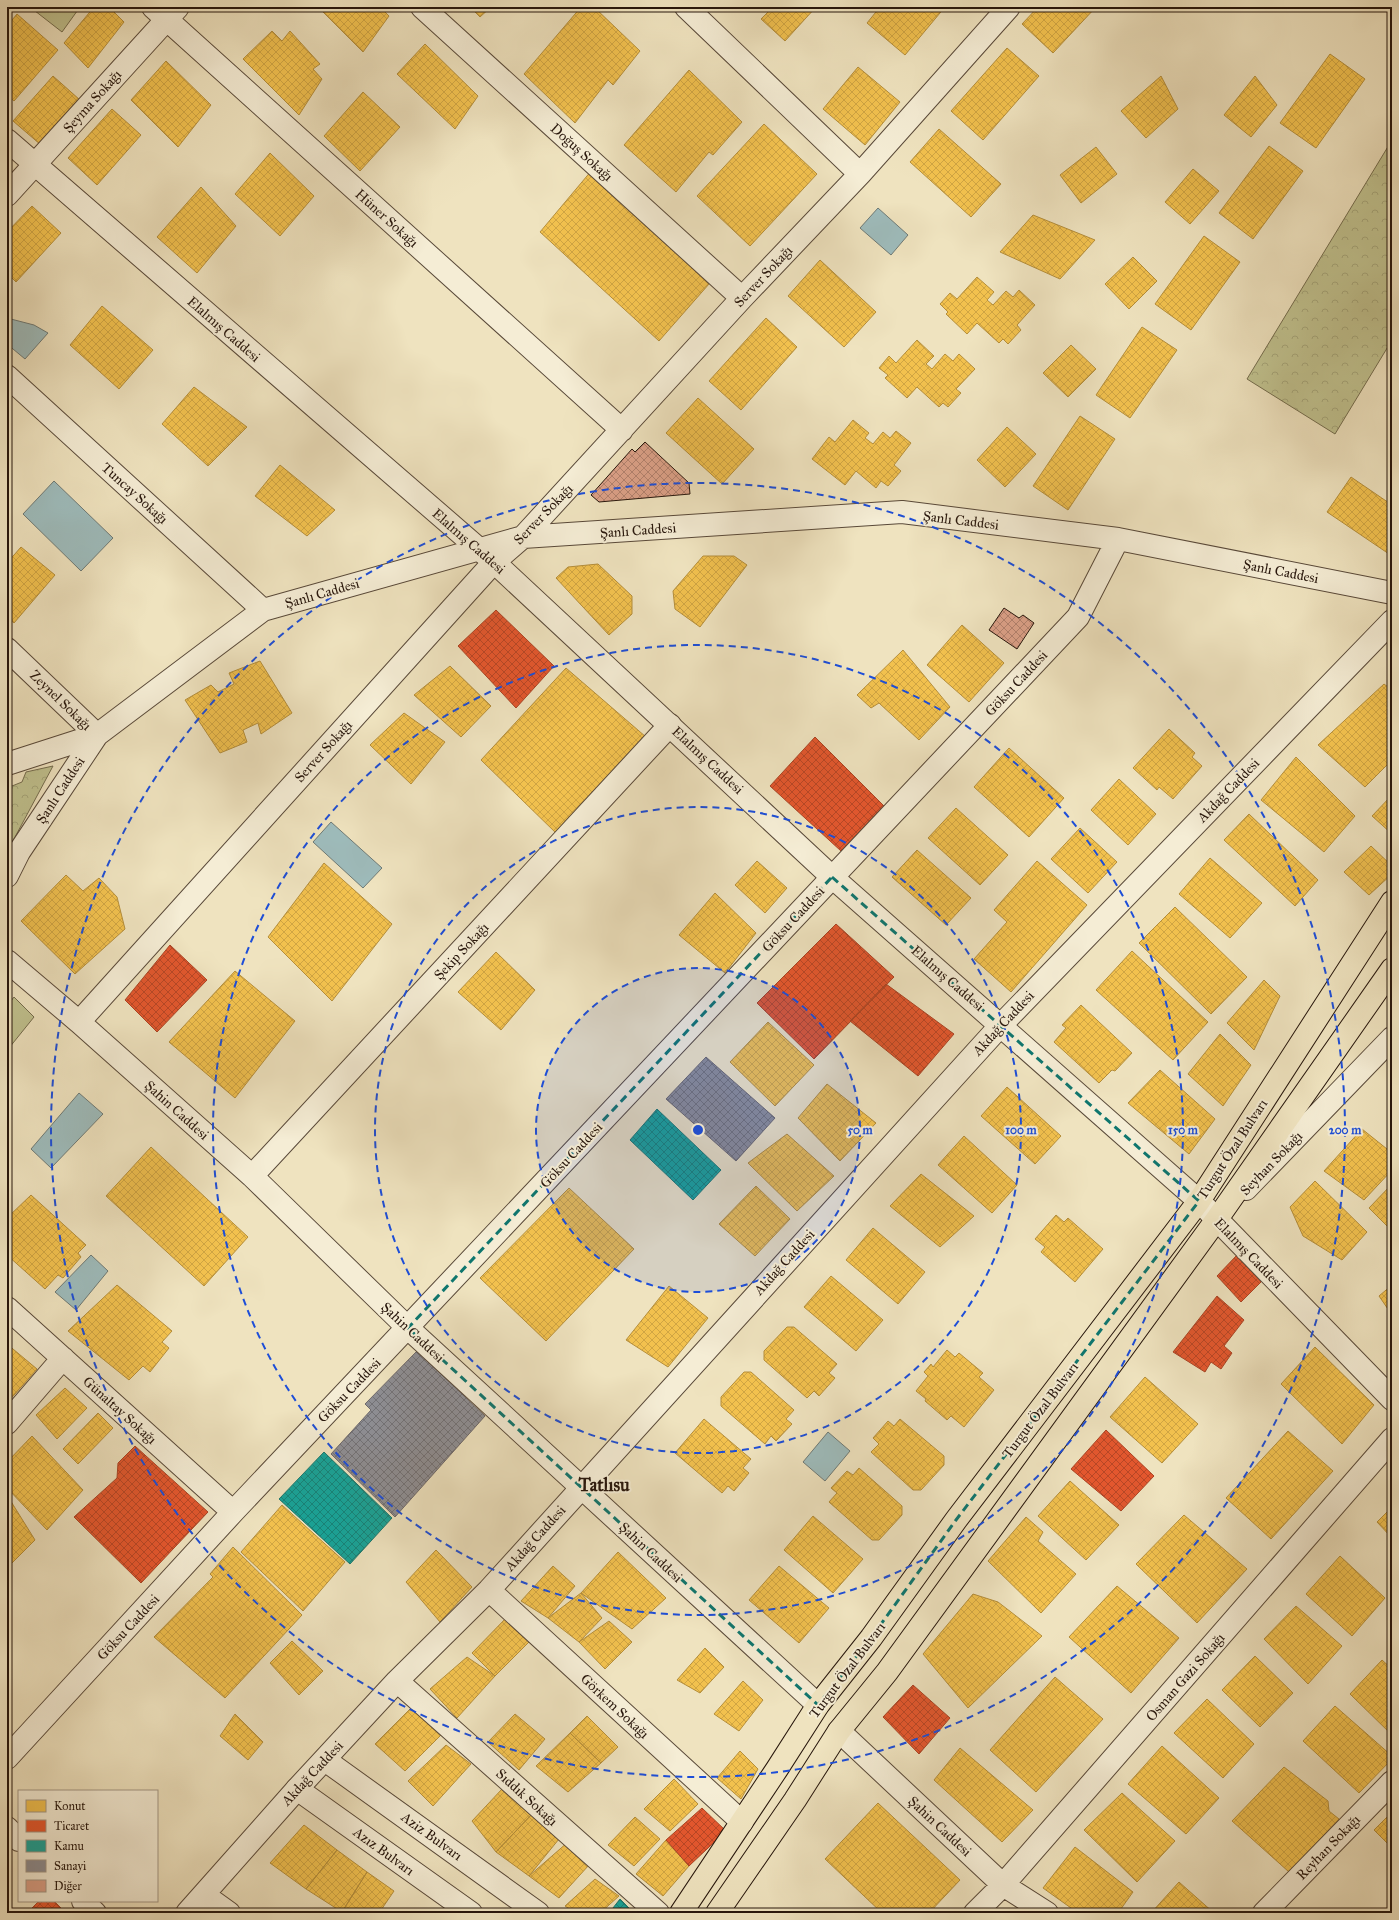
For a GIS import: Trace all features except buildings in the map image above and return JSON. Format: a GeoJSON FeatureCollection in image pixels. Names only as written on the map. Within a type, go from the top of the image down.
{"type":"FeatureCollection","features":[{"type":"Feature","properties":{"kind":"main road","name":"Turgut Özal Bulvarı"},"geometry":{"type":"LineString","coordinates":[[681,1913],[818,1705],[871,1638],[956,1520],[1199,1201],[1392,902]]}},
{"type":"Feature","properties":{"kind":"main road","name":"Turgut Özal Bulvarı"},"geometry":{"type":"LineString","coordinates":[[717,1913],[795,1800],[838,1731],[887,1672],[1217,1219],[1392,969]]}},
{"type":"Feature","properties":{"kind":"street","name":"Doğuş Sokağı"},"geometry":{"type":"LineString","coordinates":[[422,7],[742,298]]}},
{"type":"Feature","properties":{"kind":"street"},"geometry":{"type":"LineString","coordinates":[[686,7],[860,174]]}},
{"type":"Feature","properties":{"kind":"street","name":"Server Sokağı"},"geometry":{"type":"LineString","coordinates":[[523,537],[742,298],[860,174],[1009,7]]}},
{"type":"Feature","properties":{"kind":"street","name":"Şeyma Sokağı"},"geometry":{"type":"LineString","coordinates":[[7,195],[35,165],[166,11]]}},
{"type":"Feature","properties":{"kind":"street","name":"Hüner Sokağı"},"geometry":{"type":"LineString","coordinates":[[166,11],[622,430]]}},
{"type":"Feature","properties":{"kind":"street","name":"Elalmış Caddesi"},"geometry":{"type":"LineString","coordinates":[[7,140],[486,556],[670,725],[832,877],[1001,1024],[1199,1201],[1392,1399]]}},
{"type":"Feature","properties":{"kind":"street","name":"Tuncay Sokağı"},"geometry":{"type":"LineString","coordinates":[[7,376],[263,610]]}},
{"type":"Feature","properties":{"kind":"street","name":"Şanlı Caddesi"},"geometry":{"type":"LineString","coordinates":[[7,876],[19,852],[97,735],[263,610],[486,556],[523,537],[902,512],[1118,540],[1392,593]]}},
{"type":"Feature","properties":{"kind":"street","name":"Göksu Caddesi"},"geometry":{"type":"LineString","coordinates":[[7,1758],[233,1512],[1078,617],[1118,540]]}},
{"type":"Feature","properties":{"kind":"street","name":"Server Sokağı"},"geometry":{"type":"LineString","coordinates":[[80,1022],[486,556]]}},
{"type":"Feature","properties":{"kind":"street","name":"Akdağ Caddesi"},"geometry":{"type":"LineString","coordinates":[[187,1913],[297,1789],[326,1760],[397,1681],[489,1590],[580,1487],[1001,1024],[1392,621]]}},
{"type":"Feature","properties":{"kind":"street","name":"Zeynel Sokağı"},"geometry":{"type":"LineString","coordinates":[[7,649],[97,735]]}},
{"type":"Feature","properties":{"kind":"street","name":"Şekip Sokağı"},"geometry":{"type":"LineString","coordinates":[[252,1176],[670,725]]}},
{"type":"Feature","properties":{"kind":"street"},"geometry":{"type":"LineString","coordinates":[[7,764],[97,735]]}},
{"type":"Feature","properties":{"kind":"street","name":"Şahin Caddesi"},"geometry":{"type":"LineString","coordinates":[[7,961],[80,1022],[252,1176],[408,1328],[818,1705]]}},
{"type":"Feature","properties":{"kind":"street","name":"Seyhan Sokağı"},"geometry":{"type":"LineString","coordinates":[[1217,1219],[1392,1038]]}},
{"type":"Feature","properties":{"kind":"street","name":"Günaltay Sokağı"},"geometry":{"type":"LineString","coordinates":[[7,1308],[233,1512]]}},
{"type":"Feature","properties":{"kind":"street"},"geometry":{"type":"LineString","coordinates":[[7,1423],[63,1358]]}},
{"type":"Feature","properties":{"kind":"street","name":"Osman Gazi Sokağı"},"geometry":{"type":"LineString","coordinates":[[975,1913],[1003,1886],[1392,1439]]}},
{"type":"Feature","properties":{"kind":"street","name":"Görkem Sokağı"},"geometry":{"type":"LineString","coordinates":[[489,1590],[742,1822]]}},
{"type":"Feature","properties":{"kind":"street","name":"Sıddık Sokağı"},"geometry":{"type":"LineString","coordinates":[[397,1681],[658,1913]]}},
{"type":"Feature","properties":{"kind":"street","name":"Şahin Caddesi"},"geometry":{"type":"LineString","coordinates":[[838,1731],[1003,1886],[1048,1913]]}},
{"type":"Feature","properties":{"kind":"street","name":"Aziz Bulvarı"},"geometry":{"type":"LineString","coordinates":[[326,1760],[538,1913]]}},
{"type":"Feature","properties":{"kind":"street","name":"Reyhan Sokağı"},"geometry":{"type":"LineString","coordinates":[[1264,1913],[1392,1782]]}},
{"type":"Feature","properties":{"kind":"street","name":"Azız Bulvarı"},"geometry":{"type":"LineString","coordinates":[[297,1789],[471,1913]]}},
{"type":"Feature","properties":{"kind":"street"},"geometry":{"type":"LineString","coordinates":[[7,1828],[18,1839]]}},
{"type":"Feature","properties":{"kind":"street"},"geometry":{"type":"LineString","coordinates":[[204,1895],[229,1913]]}},
{"type":"Feature","properties":{"kind":"street"},"geometry":{"type":"LineString","coordinates":[[84,1902],[95,1913]]}},
{"type":"Feature","properties":{"kind":"highlighted area"},"geometry":{"type":"Polygon","coordinates":[[[832,877],[1199,1201],[956,1520],[871,1638],[818,1705],[408,1328],[832,877]]]}},
{"type":"Feature","properties":{"kind":"green space"},"geometry":{"type":"Polygon","coordinates":[[[30,7],[80,7],[62,32],[30,7]]]}},
{"type":"Feature","properties":{"kind":"green space"},"geometry":{"type":"Polygon","coordinates":[[[1392,140],[1392,340],[1335,434],[1247,379],[1392,140]]]}},
{"type":"Feature","properties":{"kind":"green space"},"geometry":{"type":"Polygon","coordinates":[[[53,766],[7,852],[7,788],[22,782],[26,772],[53,766]]]}},
{"type":"Feature","properties":{"kind":"green space"},"geometry":{"type":"Polygon","coordinates":[[[14,997],[34,1017],[9,1048],[7,1046],[7,1006],[14,997]]]}},
{"type":"Feature","properties":{"kind":"water"},"geometry":{"type":"Polygon","coordinates":[[[878,208],[908,235],[891,255],[860,228],[878,208]]]}},
{"type":"Feature","properties":{"kind":"water"},"geometry":{"type":"Polygon","coordinates":[[[7,318],[34,325],[48,333],[25,359],[7,344],[7,318]]]}},
{"type":"Feature","properties":{"kind":"water"},"geometry":{"type":"Polygon","coordinates":[[[54,481],[113,538],[81,571],[23,514],[54,481]]]}},
{"type":"Feature","properties":{"kind":"water"},"geometry":{"type":"Polygon","coordinates":[[[331,822],[382,868],[363,888],[313,842],[331,822]]]}},
{"type":"Feature","properties":{"kind":"water"},"geometry":{"type":"Polygon","coordinates":[[[79,1093],[103,1114],[51,1168],[31,1149],[79,1093]]]}},
{"type":"Feature","properties":{"kind":"water"},"geometry":{"type":"Polygon","coordinates":[[[91,1255],[108,1271],[76,1310],[55,1292],[91,1255]]]}},
{"type":"Feature","properties":{"kind":"water"},"geometry":{"type":"Polygon","coordinates":[[[828,1432],[850,1451],[825,1481],[803,1462],[828,1432]]]}},
{"type":"Feature","properties":{"kind":"district","name":"Tatlısu"},"geometry":{"type":"Point","coordinates":[604,1485]}}]}
